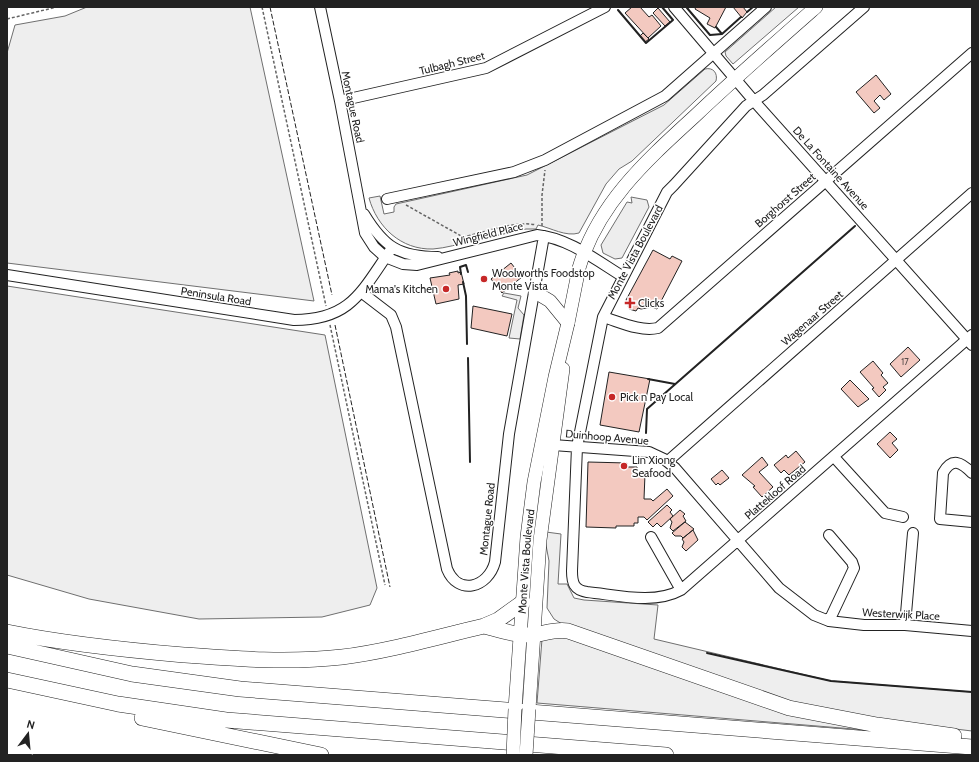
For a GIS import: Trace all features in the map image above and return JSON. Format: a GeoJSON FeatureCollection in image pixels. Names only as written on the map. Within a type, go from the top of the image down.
{"type":"FeatureCollection","features":[{"type":"Feature","properties":{"kind":"highway"},"geometry":{"type":"LineString","coordinates":[[7,632],[82,645],[200,656],[317,660],[378,652],[484,626],[498,620],[523,602]]}},
{"type":"Feature","properties":{"kind":"highway"},"geometry":{"type":"LineString","coordinates":[[484,626],[527,635],[552,630],[568,631],[760,698],[813,714],[877,725],[972,738]]}},
{"type":"Feature","properties":{"kind":"highway"},"geometry":{"type":"LineString","coordinates":[[7,646],[132,674],[240,689],[972,747]]}},
{"type":"Feature","properties":{"kind":"highway"},"geometry":{"type":"LineString","coordinates":[[7,680],[44,695],[80,706],[321,755]]}},
{"type":"Feature","properties":{"kind":"highway"},"geometry":{"type":"LineString","coordinates":[[7,680],[114,703],[226,720],[666,755]]}},
{"type":"Feature","properties":{"kind":"main road","name":"Monte Vista Boulevard"},"geometry":{"type":"LineString","coordinates":[[526,755],[530,686],[527,635],[523,602],[527,537],[538,459],[555,377],[584,253],[589,240],[614,198],[632,176],[735,78],[816,7]]}},
{"type":"Feature","properties":{"kind":"main road"},"geometry":{"type":"LineString","coordinates":[[534,292],[550,301],[568,323]]}},
{"type":"Feature","properties":{"kind":"main road","name":"Monte Vista Boulevard"},"geometry":{"type":"LineString","coordinates":[[513,755],[517,686],[527,635],[563,378],[563,347]]}},
{"type":"Feature","properties":{"kind":"street","name":"Montague Road"},"geometry":{"type":"LineString","coordinates":[[320,7],[363,212],[364,228],[370,242],[385,257]]}},
{"type":"Feature","properties":{"kind":"street","name":"Tulbagh Street"},"geometry":{"type":"LineString","coordinates":[[340,101],[486,68],[605,7]]}},
{"type":"Feature","properties":{"kind":"street","name":"De La Fontaine Avenue"},"geometry":{"type":"LineString","coordinates":[[674,7],[754,100],[896,260],[970,340]]}},
{"type":"Feature","properties":{"kind":"street"},"geometry":{"type":"LineString","coordinates":[[387,199],[514,172],[546,160],[659,99],[675,88],[766,7]]}},
{"type":"Feature","properties":{"kind":"street","name":"Monte Vista Boulevard"},"geometry":{"type":"LineString","coordinates":[[573,580],[577,447],[603,317],[622,276],[667,192],[746,106],[772,88],[864,7]]}},
{"type":"Feature","properties":{"kind":"street","name":"Borghorst Street"},"geometry":{"type":"LineString","coordinates":[[603,317],[639,328],[650,330],[658,328],[972,53]]}},
{"type":"Feature","properties":{"kind":"street","name":"Wagenaar Street"},"geometry":{"type":"LineString","coordinates":[[668,461],[972,194]]}},
{"type":"Feature","properties":{"kind":"street","name":"Montague Road"},"geometry":{"type":"LineString","coordinates":[[363,212],[376,233],[392,248]]}},
{"type":"Feature","properties":{"kind":"street","name":"Wingfield Place"},"geometry":{"type":"LineString","coordinates":[[385,257],[403,264],[417,265],[431,263],[446,257],[528,236],[544,236],[552,237],[584,253],[622,276]]}},
{"type":"Feature","properties":{"kind":"street","name":"Montague Road"},"geometry":{"type":"LineString","coordinates":[[361,292],[385,310],[394,321],[450,578],[467,586],[475,585],[488,578],[493,570],[495,562],[509,434],[544,236]]}},
{"type":"Feature","properties":{"kind":"street","name":"Wingfield Place"},"geometry":{"type":"LineString","coordinates":[[392,248],[413,256],[446,257]]}},
{"type":"Feature","properties":{"kind":"street","name":"Peninsula Road"},"geometry":{"type":"LineString","coordinates":[[7,275],[294,320],[314,320],[328,317],[344,309],[361,292],[392,248]]}},
{"type":"Feature","properties":{"kind":"street","name":"Plattekloof Road"},"geometry":{"type":"LineString","coordinates":[[573,580],[574,586],[582,591],[623,596],[659,598],[681,590],[970,340]]}},
{"type":"Feature","properties":{"kind":"street","name":"Duinhoop Avenue"},"geometry":{"type":"LineString","coordinates":[[538,459],[545,449],[553,445],[644,452],[657,455],[668,461],[738,541]]}},
{"type":"Feature","properties":{"kind":"street"},"geometry":{"type":"LineString","coordinates":[[834,457],[885,513],[903,517]]}},
{"type":"Feature","properties":{"kind":"street"},"geometry":{"type":"LineString","coordinates":[[972,473],[964,464],[959,462],[949,465],[943,473],[940,520],[972,522]]}},
{"type":"Feature","properties":{"kind":"street"},"geometry":{"type":"LineString","coordinates":[[905,625],[913,533]]}},
{"type":"Feature","properties":{"kind":"street"},"geometry":{"type":"LineString","coordinates":[[828,535],[852,562],[854,568],[829,621]]}},
{"type":"Feature","properties":{"kind":"street"},"geometry":{"type":"LineString","coordinates":[[651,537],[681,590]]}},
{"type":"Feature","properties":{"kind":"street","name":"Westerwijk Place"},"geometry":{"type":"LineString","coordinates":[[738,541],[779,588],[804,609],[829,621],[864,625],[905,625],[972,631]]}},
{"type":"Feature","properties":{"kind":"path"},"geometry":{"type":"LineString","coordinates":[[7,19],[57,7]]}},
{"type":"Feature","properties":{"kind":"path"},"geometry":{"type":"LineString","coordinates":[[262,7],[327,309]]}},
{"type":"Feature","properties":{"kind":"path"},"geometry":{"type":"LineString","coordinates":[[404,203],[463,237],[517,225],[527,224],[542,227],[542,195],[546,166]]}},
{"type":"Feature","properties":{"kind":"path"},"geometry":{"type":"LineString","coordinates":[[330,323],[385,585]]}},
{"type":"Feature","properties":{"kind":"shaded area"},"geometry":{"type":"Polygon","coordinates":[[[87,7],[250,7],[314,301],[7,263],[7,53],[15,25],[65,16],[87,7]]]}},
{"type":"Feature","properties":{"kind":"shaded area"},"geometry":{"type":"Polygon","coordinates":[[[776,7],[799,7],[733,64],[726,56],[725,52],[776,7]]]}},
{"type":"Feature","properties":{"kind":"shaded area"},"geometry":{"type":"Polygon","coordinates":[[[705,69],[713,70],[716,73],[716,81],[632,161],[619,169],[606,184],[579,233],[569,234],[538,225],[536,229],[526,229],[448,247],[433,249],[421,248],[411,246],[392,235],[384,227],[373,209],[369,198],[380,196],[384,214],[394,212],[394,207],[396,204],[527,175],[664,105],[705,69]]]}},
{"type":"Feature","properties":{"kind":"shaded area"},"geometry":{"type":"Polygon","coordinates":[[[631,197],[647,200],[649,207],[622,258],[615,259],[603,253],[601,245],[627,202],[632,203],[631,197]]]}},
{"type":"Feature","properties":{"kind":"shaded area"},"geometry":{"type":"Polygon","coordinates":[[[7,286],[325,335],[377,588],[370,605],[322,617],[199,619],[89,599],[7,575],[7,286]]]}},
{"type":"Feature","properties":{"kind":"shaded area"},"geometry":{"type":"Polygon","coordinates":[[[504,293],[521,296],[518,308],[524,315],[520,339],[509,338],[517,300],[502,296],[504,293]]]}},
{"type":"Feature","properties":{"kind":"shaded area"},"geometry":{"type":"Polygon","coordinates":[[[546,532],[561,534],[558,584],[567,584],[574,598],[658,605],[654,639],[831,681],[972,692],[972,731],[889,721],[807,707],[562,624],[554,619],[547,608],[549,561],[545,540],[546,532]]]}},
{"type":"Feature","properties":{"kind":"shaded area"},"geometry":{"type":"Polygon","coordinates":[[[559,635],[890,732],[537,703],[542,639],[559,635]]]}},
{"type":"Feature","properties":{"kind":"building"},"geometry":{"type":"Polygon","coordinates":[[[632,7],[640,7],[649,17],[652,15],[661,26],[648,38],[625,13],[632,7]]]}},
{"type":"Feature","properties":{"kind":"building"},"geometry":{"type":"Polygon","coordinates":[[[696,7],[726,7],[715,28],[707,24],[710,18],[695,9],[696,7]]]}},
{"type":"Feature","properties":{"kind":"building"},"geometry":{"type":"Polygon","coordinates":[[[733,7],[743,7],[747,12],[742,18],[733,7]]]}},
{"type":"Feature","properties":{"kind":"building"},"geometry":{"type":"Polygon","coordinates":[[[658,8],[670,22],[665,26],[653,13],[658,8]]]}},
{"type":"Feature","properties":{"kind":"building"},"geometry":{"type":"Polygon","coordinates":[[[643,33],[649,39],[645,42],[640,36],[643,33]]]}},
{"type":"Feature","properties":{"kind":"building"},"geometry":{"type":"Polygon","coordinates":[[[876,75],[891,94],[884,100],[880,95],[874,101],[880,108],[874,113],[856,92],[876,75]]]}},
{"type":"Feature","properties":{"kind":"building"},"geometry":{"type":"Polygon","coordinates":[[[653,250],[670,259],[672,256],[682,261],[657,309],[652,307],[641,309],[638,308],[636,311],[629,309],[626,300],[653,250]]]}},
{"type":"Feature","properties":{"kind":"building"},"geometry":{"type":"Polygon","coordinates":[[[511,263],[522,277],[502,293],[491,279],[511,263]]]}},
{"type":"Feature","properties":{"kind":"building","name":"Mama's Kitchen"},"geometry":{"type":"Polygon","coordinates":[[[458,271],[458,273],[461,272],[464,284],[458,285],[459,299],[436,304],[430,278],[450,275],[449,273],[458,271]]]}},
{"type":"Feature","properties":{"kind":"building"},"geometry":{"type":"Polygon","coordinates":[[[473,306],[512,314],[507,336],[471,328],[473,306]]]}},
{"type":"Feature","properties":{"kind":"building"},"geometry":{"type":"Polygon","coordinates":[[[908,347],[920,360],[901,377],[890,364],[908,347]]]}},
{"type":"Feature","properties":{"kind":"building"},"geometry":{"type":"Polygon","coordinates":[[[873,361],[883,373],[881,375],[888,383],[883,387],[886,390],[879,397],[872,389],[874,388],[860,372],[873,361]]]}},
{"type":"Feature","properties":{"kind":"building"},"geometry":{"type":"Polygon","coordinates":[[[609,372],[650,379],[639,432],[600,425],[609,372]]]}},
{"type":"Feature","properties":{"kind":"building"},"geometry":{"type":"Polygon","coordinates":[[[850,380],[869,399],[858,407],[841,389],[850,380]]]}},
{"type":"Feature","properties":{"kind":"building"},"geometry":{"type":"Polygon","coordinates":[[[890,432],[897,439],[892,443],[898,450],[890,458],[877,444],[890,432]]]}},
{"type":"Feature","properties":{"kind":"building"},"geometry":{"type":"Polygon","coordinates":[[[796,451],[805,462],[789,475],[784,470],[781,473],[774,465],[786,455],[788,458],[796,451]]]}},
{"type":"Feature","properties":{"kind":"building"},"geometry":{"type":"Polygon","coordinates":[[[762,457],[768,465],[759,472],[773,487],[762,497],[753,487],[755,486],[742,475],[762,457]]]}},
{"type":"Feature","properties":{"kind":"building"},"geometry":{"type":"Polygon","coordinates":[[[588,462],[627,463],[627,467],[637,467],[637,474],[645,474],[644,499],[651,499],[653,501],[667,489],[673,496],[647,520],[644,517],[638,517],[638,523],[634,523],[634,526],[616,526],[616,528],[586,527],[588,462]]]}},
{"type":"Feature","properties":{"kind":"building"},"geometry":{"type":"Polygon","coordinates":[[[722,470],[729,478],[720,485],[718,483],[716,485],[711,479],[722,470]]]}},
{"type":"Feature","properties":{"kind":"building"},"geometry":{"type":"Polygon","coordinates":[[[667,505],[672,510],[670,512],[673,516],[661,527],[657,523],[653,527],[648,522],[667,505]]]}},
{"type":"Feature","properties":{"kind":"building"},"geometry":{"type":"Polygon","coordinates":[[[680,510],[685,514],[683,516],[686,521],[673,531],[670,528],[672,522],[670,519],[680,510]]]}},
{"type":"Feature","properties":{"kind":"building"},"geometry":{"type":"Polygon","coordinates":[[[685,522],[694,529],[683,538],[681,536],[675,536],[672,533],[685,522]]]}},
{"type":"Feature","properties":{"kind":"building"},"geometry":{"type":"Polygon","coordinates":[[[693,530],[698,540],[686,551],[682,547],[684,542],[682,539],[693,530]]]}},
{"type":"Feature","properties":{"kind":"fence"},"geometry":{"type":"LineString","coordinates":[[270,7],[332,295]]}},
{"type":"Feature","properties":{"kind":"fence"},"geometry":{"type":"LineString","coordinates":[[335,325],[390,587]]}},
{"type":"Feature","properties":{"kind":"wall"},"geometry":{"type":"LineString","coordinates":[[618,10],[646,43],[673,20],[662,7]]}},
{"type":"Feature","properties":{"kind":"wall"},"geometry":{"type":"LineString","coordinates":[[689,7],[687,8],[710,35],[722,34],[741,17]]}},
{"type":"Feature","properties":{"kind":"wall"},"geometry":{"type":"LineString","coordinates":[[747,12],[753,7]]}},
{"type":"Feature","properties":{"kind":"wall"},"geometry":{"type":"LineString","coordinates":[[716,27],[722,34]]}},
{"type":"Feature","properties":{"kind":"wall"},"geometry":{"type":"LineString","coordinates":[[646,433],[647,409],[855,226]]}},
{"type":"Feature","properties":{"kind":"wall"},"geometry":{"type":"LineString","coordinates":[[461,274],[460,267],[466,265],[468,272]]}},
{"type":"Feature","properties":{"kind":"wall"},"geometry":{"type":"LineString","coordinates":[[463,282],[466,296],[467,344]]}},
{"type":"Feature","properties":{"kind":"wall"},"geometry":{"type":"LineString","coordinates":[[468,358],[470,462]]}},
{"type":"Feature","properties":{"kind":"wall"},"geometry":{"type":"LineString","coordinates":[[648,379],[675,384]]}},
{"type":"Feature","properties":{"kind":"wall"},"geometry":{"type":"LineString","coordinates":[[707,653],[831,681],[972,692]]}},
{"type":"Feature","properties":{"kind":"place","name":"Woolworths Foodstop Monte Vista"},"geometry":{"type":"Point","coordinates":[484,279]}},
{"type":"Feature","properties":{"kind":"place","name":"Mama's Kitchen"},"geometry":{"type":"Point","coordinates":[446,289]}},
{"type":"Feature","properties":{"kind":"place","name":"Clicks"},"geometry":{"type":"Point","coordinates":[630,303]}},
{"type":"Feature","properties":{"kind":"place","name":"Pick n Pay Local"},"geometry":{"type":"Point","coordinates":[612,397]}},
{"type":"Feature","properties":{"kind":"place","name":"Lin Xiong Seafood"},"geometry":{"type":"Point","coordinates":[624,466]}}]}
